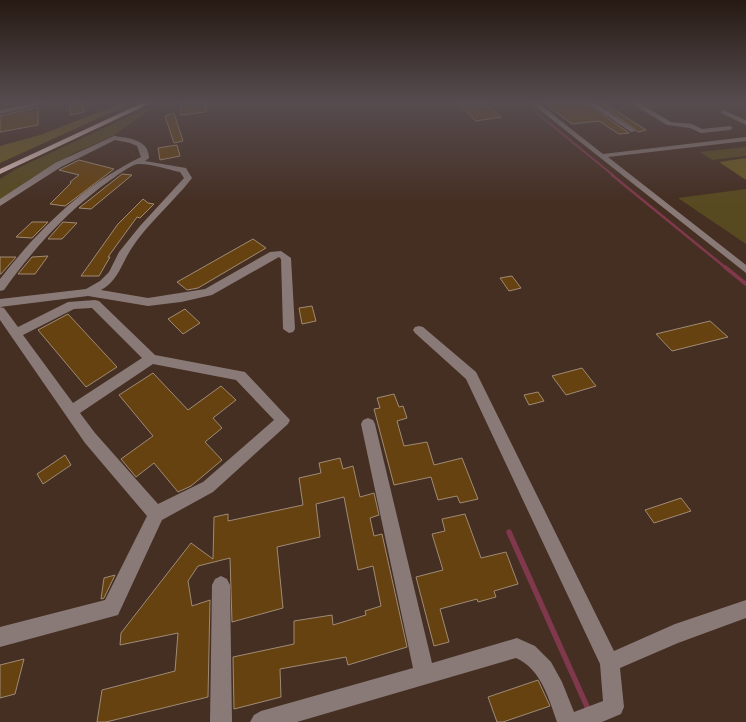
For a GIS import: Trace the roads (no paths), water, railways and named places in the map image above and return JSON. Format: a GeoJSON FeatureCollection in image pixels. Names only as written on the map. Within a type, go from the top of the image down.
{"type":"FeatureCollection","features":[{"type":"Feature","properties":{"kind":"main road"},"geometry":{"type":"LineString","coordinates":[[0,167],[66,137]]}},
{"type":"Feature","properties":{"kind":"main road"},"geometry":{"type":"LineString","coordinates":[[0,172],[76,137]]}},
{"type":"Feature","properties":{"kind":"street"},"geometry":{"type":"LineString","coordinates":[[577,137],[746,270]]}},
{"type":"Feature","properties":{"kind":"street"},"geometry":{"type":"LineString","coordinates":[[0,203],[44,172],[114,138],[132,141],[140,145],[145,153],[145,158],[113,175],[59,218],[32,246],[0,287]]}},
{"type":"Feature","properties":{"kind":"street"},"geometry":{"type":"LineString","coordinates":[[601,156],[746,139]]}},
{"type":"Feature","properties":{"kind":"street"},"geometry":{"type":"LineString","coordinates":[[88,292],[104,284],[113,274],[123,254],[143,228],[188,178],[183,170],[138,162]]}},
{"type":"Feature","properties":{"kind":"street"},"geometry":{"type":"LineString","coordinates":[[0,303],[88,292],[148,302],[181,298],[208,292],[274,254],[281,254],[286,258],[288,329]]}},
{"type":"Feature","properties":{"kind":"street"},"geometry":{"type":"LineString","coordinates":[[0,637],[112,608],[156,514],[208,487],[283,420],[240,376],[150,359],[94,304],[72,305],[16,333]]}},
{"type":"Feature","properties":{"kind":"street"},"geometry":{"type":"LineString","coordinates":[[0,310],[90,438],[156,514]]}},
{"type":"Feature","properties":{"kind":"street"},"geometry":{"type":"LineString","coordinates":[[418,330],[470,376],[610,663],[614,708],[575,722]]}},
{"type":"Feature","properties":{"kind":"street"},"geometry":{"type":"LineString","coordinates":[[72,411],[150,359]]}},
{"type":"Feature","properties":{"kind":"street"},"geometry":{"type":"LineString","coordinates":[[368,424],[424,676]]}},
{"type":"Feature","properties":{"kind":"street"},"geometry":{"type":"LineString","coordinates":[[221,585],[221,722]]}},
{"type":"Feature","properties":{"kind":"street"},"geometry":{"type":"LineString","coordinates":[[610,663],[675,634],[746,609]]}},
{"type":"Feature","properties":{"kind":"street"},"geometry":{"type":"LineString","coordinates":[[261,722],[517,648],[534,657],[543,667],[568,722]]}},
{"type":"Feature","properties":{"kind":"waterway"},"geometry":{"type":"LineString","coordinates":[[566,137],[614,176]]}},
{"type":"Feature","properties":{"kind":"waterway"},"geometry":{"type":"LineString","coordinates":[[612,175],[726,268]]}},
{"type":"Feature","properties":{"kind":"waterway"},"geometry":{"type":"LineString","coordinates":[[725,267],[746,284]]}},
{"type":"Feature","properties":{"kind":"waterway"},"geometry":{"type":"LineString","coordinates":[[509,532],[589,711]]}}]}
